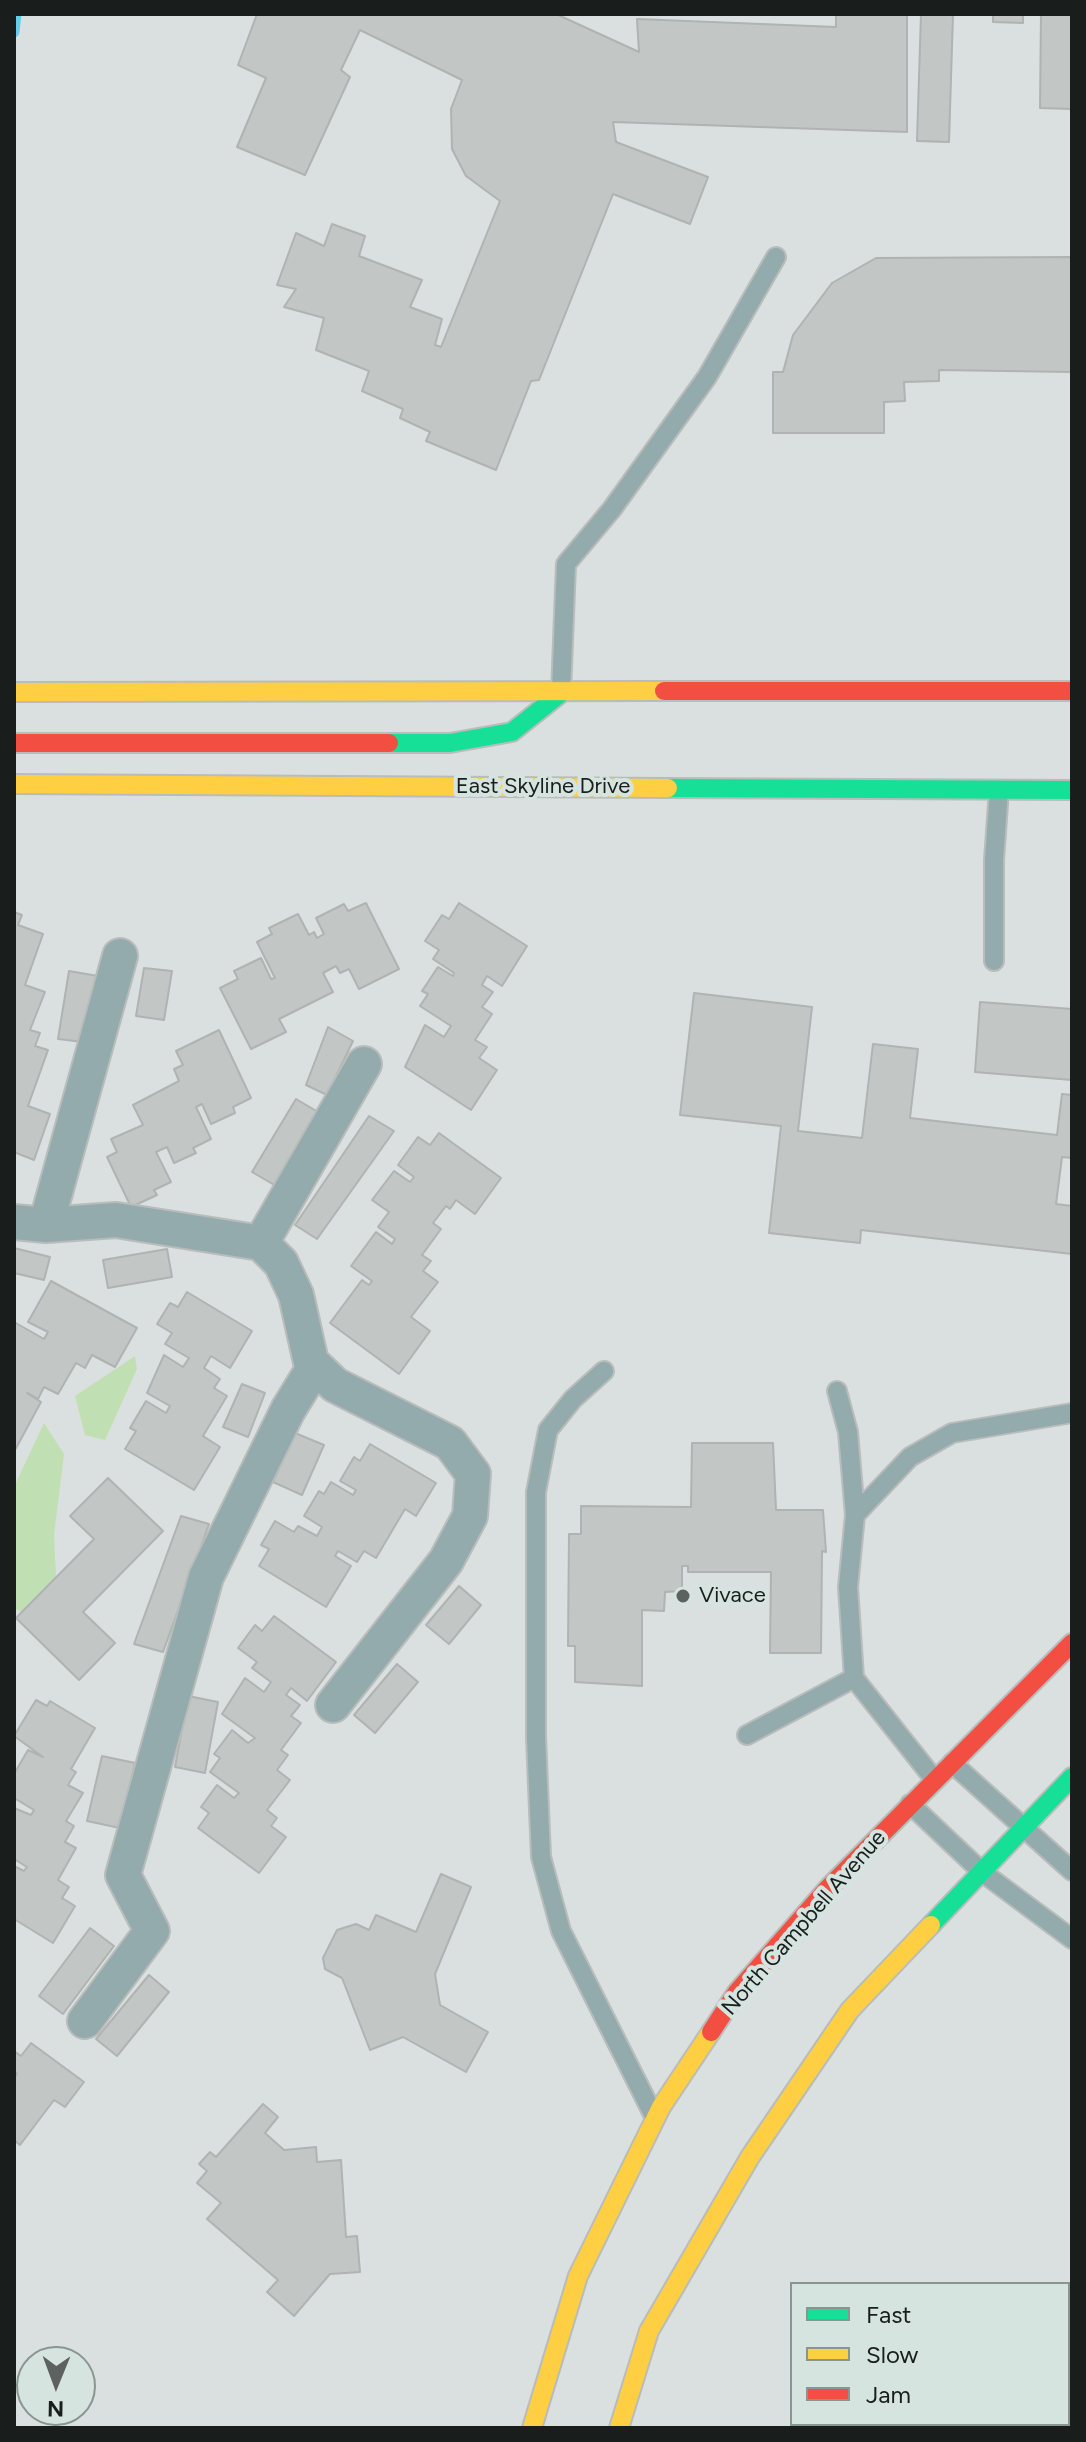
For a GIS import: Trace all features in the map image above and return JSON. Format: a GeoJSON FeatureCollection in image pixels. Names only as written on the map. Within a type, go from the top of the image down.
{"type":"FeatureCollection","features":[{"type":"Feature","properties":{"kind":"main road"},"geometry":{"type":"LineString","coordinates":[[14,692],[1072,691]]}},
{"type":"Feature","properties":{"kind":"main road"},"geometry":{"type":"LineString","coordinates":[[14,743],[450,743],[512,732],[561,693]]}},
{"type":"Feature","properties":{"kind":"main road","name":"East Skyline Drive"},"geometry":{"type":"LineString","coordinates":[[14,784],[1072,790]]}},
{"type":"Feature","properties":{"kind":"main road","name":"North Campbell Avenue"},"geometry":{"type":"LineString","coordinates":[[532,2428],[578,2276],[656,2120],[737,1992],[829,1887],[1072,1643]]}},
{"type":"Feature","properties":{"kind":"main road"},"geometry":{"type":"LineString","coordinates":[[619,2428],[649,2331],[750,2157],[850,2010],[1072,1777]]}},
{"type":"Feature","properties":{"kind":"street"},"geometry":{"type":"LineString","coordinates":[[120,956],[30,1224],[116,1220],[261,1243],[281,1263],[296,1295],[315,1366],[335,1385],[450,1443],[473,1474],[470,1516],[446,1561],[333,1705]]}},
{"type":"Feature","properties":{"kind":"street"},"geometry":{"type":"LineString","coordinates":[[261,1243],[364,1064]]}},
{"type":"Feature","properties":{"kind":"street"},"geometry":{"type":"LineString","coordinates":[[85,2021],[152,1931],[123,1875],[206,1577],[288,1410],[315,1366]]}},
{"type":"Feature","properties":{"kind":"lane"},"geometry":{"type":"LineString","coordinates":[[561,693],[566,564],[612,509],[707,377],[776,257]]}},
{"type":"Feature","properties":{"kind":"lane"},"geometry":{"type":"LineString","coordinates":[[994,961],[994,860],[999,790]]}},
{"type":"Feature","properties":{"kind":"lane"},"geometry":{"type":"LineString","coordinates":[[604,1371],[573,1399],[548,1430],[536,1492],[536,1737],[541,1857],[561,1931],[656,2120]]}},
{"type":"Feature","properties":{"kind":"lane"},"geometry":{"type":"LineString","coordinates":[[837,1391],[848,1432],[855,1515],[848,1587],[854,1678],[934,1779]]}},
{"type":"Feature","properties":{"kind":"lane"},"geometry":{"type":"LineString","coordinates":[[855,1515],[910,1457],[952,1433],[1072,1413]]}},
{"type":"Feature","properties":{"kind":"lane"},"geometry":{"type":"LineString","coordinates":[[747,1735],[854,1678]]}},
{"type":"Feature","properties":{"kind":"lane"},"geometry":{"type":"LineString","coordinates":[[951,1762],[1072,1871]]}},
{"type":"Feature","properties":{"kind":"lane"},"geometry":{"type":"LineString","coordinates":[[910,1804],[982,1872],[1072,1939]]}},
{"type":"Feature","properties":{"kind":"green space"},"geometry":{"type":"Polygon","coordinates":[[[135,1356],[137,1369],[105,1440],[85,1435],[75,1396],[135,1356]]]}},
{"type":"Feature","properties":{"kind":"green space"},"geometry":{"type":"Polygon","coordinates":[[[44,1423],[64,1454],[54,1535],[56,1577],[22,1612],[14,1608],[14,1487],[44,1423]]]}},
{"type":"Feature","properties":{"kind":"building"},"geometry":{"type":"Polygon","coordinates":[[[257,14],[556,14],[639,52],[637,19],[836,27],[836,14],[907,14],[907,132],[613,122],[616,142],[708,177],[690,224],[613,194],[539,380],[531,381],[496,470],[426,441],[430,432],[400,418],[403,409],[362,391],[369,371],[316,350],[324,318],[284,307],[296,289],[277,285],[296,233],[324,246],[332,224],[365,236],[359,256],[422,280],[410,307],[442,319],[435,345],[441,347],[500,201],[466,176],[452,149],[451,109],[462,80],[360,30],[341,70],[350,77],[305,175],[237,147],[266,78],[238,65],[257,14]]]}},
{"type":"Feature","properties":{"kind":"building"},"geometry":{"type":"Polygon","coordinates":[[[921,14],[953,14],[949,142],[917,141],[921,14]]]}},
{"type":"Feature","properties":{"kind":"building"},"geometry":{"type":"Polygon","coordinates":[[[993,14],[1023,14],[1023,23],[993,22],[993,14]]]}},
{"type":"Feature","properties":{"kind":"building"},"geometry":{"type":"Polygon","coordinates":[[[1041,14],[1072,14],[1072,109],[1040,108],[1041,14]]]}},
{"type":"Feature","properties":{"kind":"building"},"geometry":{"type":"Polygon","coordinates":[[[1072,257],[1072,372],[939,370],[939,381],[904,382],[905,401],[884,402],[884,433],[773,433],[773,372],[783,372],[793,335],[832,283],[876,258],[1072,257]]]}},
{"type":"Feature","properties":{"kind":"building"},"geometry":{"type":"Polygon","coordinates":[[[366,903],[399,969],[359,989],[349,969],[340,973],[336,966],[323,973],[333,992],[279,1019],[286,1032],[251,1049],[220,988],[238,979],[234,971],[261,958],[271,979],[275,978],[257,942],[272,934],[269,928],[298,914],[309,935],[314,932],[317,938],[324,934],[316,918],[344,904],[348,911],[366,903]]]}},
{"type":"Feature","properties":{"kind":"building"},"geometry":{"type":"Polygon","coordinates":[[[459,903],[527,946],[502,986],[487,976],[482,985],[493,992],[482,1007],[492,1014],[475,1040],[487,1047],[479,1058],[497,1070],[471,1110],[405,1067],[425,1025],[444,1037],[451,1026],[420,1006],[428,994],[422,991],[438,967],[453,976],[454,973],[433,959],[439,950],[425,941],[442,915],[449,919],[459,903]]]}},
{"type":"Feature","properties":{"kind":"building"},"geometry":{"type":"Polygon","coordinates":[[[14,912],[22,915],[18,925],[43,934],[25,985],[45,992],[30,1030],[40,1033],[35,1046],[48,1050],[28,1106],[50,1114],[34,1160],[14,1152],[14,912]]]}},
{"type":"Feature","properties":{"kind":"building"},"geometry":{"type":"Polygon","coordinates":[[[144,968],[172,971],[164,1020],[136,1016],[144,968]]]}},
{"type":"Feature","properties":{"kind":"building"},"geometry":{"type":"Polygon","coordinates":[[[69,971],[98,976],[83,1042],[58,1039],[69,971]]]}},
{"type":"Feature","properties":{"kind":"building"},"geometry":{"type":"Polygon","coordinates":[[[694,993],[812,1007],[798,1131],[862,1138],[873,1044],[918,1049],[910,1118],[1057,1135],[1062,1094],[1072,1095],[1072,1158],[1062,1157],[1056,1204],[1072,1206],[1072,1254],[861,1230],[860,1243],[769,1233],[781,1126],[680,1115],[694,993]]]}},
{"type":"Feature","properties":{"kind":"building"},"geometry":{"type":"Polygon","coordinates":[[[980,1002],[1072,1009],[1072,1080],[975,1072],[980,1002]]]}},
{"type":"Feature","properties":{"kind":"building"},"geometry":{"type":"Polygon","coordinates":[[[328,1027],[353,1041],[327,1095],[306,1085],[328,1027]]]}},
{"type":"Feature","properties":{"kind":"building"},"geometry":{"type":"Polygon","coordinates":[[[219,1030],[251,1098],[233,1107],[235,1113],[211,1124],[202,1104],[196,1107],[211,1139],[193,1148],[196,1153],[174,1163],[167,1147],[156,1152],[171,1182],[154,1190],[157,1195],[131,1207],[107,1157],[117,1152],[111,1139],[143,1125],[133,1105],[179,1081],[174,1069],[183,1065],[176,1051],[219,1030]]]}},
{"type":"Feature","properties":{"kind":"building"},"geometry":{"type":"Polygon","coordinates":[[[296,1099],[318,1112],[276,1186],[252,1172],[296,1099]]]}},
{"type":"Feature","properties":{"kind":"building"},"geometry":{"type":"Polygon","coordinates":[[[369,1116],[394,1131],[317,1239],[295,1225],[369,1116]]]}},
{"type":"Feature","properties":{"kind":"building"},"geometry":{"type":"Polygon","coordinates":[[[439,1133],[501,1178],[475,1214],[456,1200],[450,1209],[446,1206],[433,1223],[441,1229],[422,1255],[431,1261],[423,1271],[438,1282],[411,1317],[430,1331],[399,1374],[330,1323],[362,1280],[369,1285],[372,1281],[351,1266],[376,1232],[392,1244],[395,1239],[378,1227],[389,1212],[372,1200],[394,1171],[410,1182],[414,1177],[398,1165],[418,1137],[430,1145],[439,1133]]]}},
{"type":"Feature","properties":{"kind":"building"},"geometry":{"type":"Polygon","coordinates":[[[14,1248],[50,1257],[44,1280],[14,1273],[14,1248]]]}},
{"type":"Feature","properties":{"kind":"building"},"geometry":{"type":"Polygon","coordinates":[[[167,1249],[172,1277],[108,1288],[103,1260],[167,1249]]]}},
{"type":"Feature","properties":{"kind":"building"},"geometry":{"type":"Polygon","coordinates":[[[51,1281],[137,1328],[115,1367],[92,1355],[85,1368],[76,1363],[58,1394],[44,1387],[38,1399],[27,1393],[41,1402],[15,1450],[14,1322],[44,1339],[48,1332],[28,1322],[51,1281]]]}},
{"type":"Feature","properties":{"kind":"building"},"geometry":{"type":"Polygon","coordinates":[[[187,1292],[252,1331],[230,1368],[211,1356],[204,1368],[220,1379],[214,1388],[227,1396],[203,1436],[220,1447],[194,1490],[125,1449],[136,1431],[130,1428],[146,1401],[166,1413],[170,1406],[147,1393],[164,1355],[183,1367],[189,1358],[165,1344],[172,1333],[157,1324],[170,1303],[178,1307],[187,1292]]]}},
{"type":"Feature","properties":{"kind":"building"},"geometry":{"type":"Polygon","coordinates":[[[242,1384],[265,1393],[248,1437],[223,1427],[242,1384]]]}},
{"type":"Feature","properties":{"kind":"building"},"geometry":{"type":"Polygon","coordinates":[[[295,1433],[324,1445],[302,1495],[273,1482],[295,1433]]]}},
{"type":"Feature","properties":{"kind":"building"},"geometry":{"type":"Polygon","coordinates":[[[692,1443],[773,1443],[776,1510],[823,1510],[826,1552],[822,1551],[821,1653],[770,1653],[771,1572],[688,1572],[688,1566],[682,1566],[682,1591],[665,1592],[664,1611],[642,1610],[642,1686],[575,1682],[575,1646],[568,1646],[569,1534],[581,1534],[581,1506],[691,1507],[692,1443]]]}},
{"type":"Feature","properties":{"kind":"building"},"geometry":{"type":"Polygon","coordinates":[[[370,1444],[436,1483],[416,1516],[405,1509],[376,1558],[364,1551],[357,1562],[338,1551],[335,1556],[351,1566],[326,1607],[259,1566],[269,1549],[261,1545],[275,1521],[294,1532],[298,1526],[317,1536],[322,1527],[304,1516],[319,1491],[324,1494],[331,1482],[353,1495],[356,1490],[340,1481],[354,1457],[360,1461],[370,1444]]]}},
{"type":"Feature","properties":{"kind":"building"},"geometry":{"type":"Polygon","coordinates":[[[108,1478],[163,1531],[83,1612],[115,1643],[79,1680],[16,1618],[94,1539],[70,1516],[108,1478]]]}},
{"type":"Feature","properties":{"kind":"building"},"geometry":{"type":"Polygon","coordinates":[[[181,1516],[209,1524],[163,1652],[134,1644],[181,1516]]]}},
{"type":"Feature","properties":{"kind":"building"},"geometry":{"type":"Polygon","coordinates":[[[459,1586],[481,1605],[449,1644],[426,1625],[459,1586]]]}},
{"type":"Feature","properties":{"kind":"building"},"geometry":{"type":"Polygon","coordinates":[[[274,1616],[336,1662],[307,1701],[291,1688],[286,1695],[300,1705],[291,1716],[301,1723],[281,1750],[288,1755],[277,1770],[290,1780],[267,1810],[277,1818],[271,1826],[286,1837],[259,1873],[198,1828],[209,1813],[201,1807],[217,1785],[234,1798],[239,1793],[210,1772],[220,1758],[214,1754],[232,1730],[248,1743],[255,1738],[222,1714],[245,1678],[264,1692],[271,1682],[252,1668],[257,1662],[238,1648],[255,1625],[262,1631],[274,1616]]]}},
{"type":"Feature","properties":{"kind":"building"},"geometry":{"type":"Polygon","coordinates":[[[397,1664],[418,1682],[375,1733],[354,1715],[397,1664]]]}},
{"type":"Feature","properties":{"kind":"building"},"geometry":{"type":"Polygon","coordinates":[[[188,1696],[218,1702],[205,1773],[175,1767],[188,1696]]]}},
{"type":"Feature","properties":{"kind":"building"},"geometry":{"type":"Polygon","coordinates":[[[36,1700],[47,1706],[50,1701],[95,1728],[71,1769],[76,1772],[68,1785],[83,1793],[66,1821],[74,1826],[65,1842],[76,1848],[58,1880],[69,1887],[62,1898],[75,1906],[53,1943],[14,1919],[14,1866],[24,1871],[27,1867],[14,1859],[14,1808],[31,1815],[34,1810],[14,1798],[14,1774],[28,1750],[43,1757],[14,1736],[36,1700]]]}},
{"type":"Feature","properties":{"kind":"building"},"geometry":{"type":"Polygon","coordinates":[[[102,1756],[135,1763],[120,1828],[87,1821],[102,1756]]]}},
{"type":"Feature","properties":{"kind":"building"},"geometry":{"type":"Polygon","coordinates":[[[441,1874],[471,1887],[435,1974],[440,2005],[488,2032],[466,2072],[403,2037],[370,2050],[342,1978],[325,1969],[323,1958],[337,1930],[356,1924],[369,1930],[376,1915],[416,1932],[441,1874]]]}},
{"type":"Feature","properties":{"kind":"building"},"geometry":{"type":"Polygon","coordinates":[[[90,1928],[114,1946],[63,2014],[39,1996],[90,1928]]]}},
{"type":"Feature","properties":{"kind":"building"},"geometry":{"type":"Polygon","coordinates":[[[149,1975],[169,1992],[117,2056],[96,2039],[149,1975]]]}},
{"type":"Feature","properties":{"kind":"building"},"geometry":{"type":"Polygon","coordinates":[[[31,2043],[84,2082],[65,2107],[54,2100],[20,2145],[14,2140],[14,2078],[17,2074],[14,2071],[14,2051],[21,2056],[31,2043]]]}},
{"type":"Feature","properties":{"kind":"building"},"geometry":{"type":"Polygon","coordinates":[[[263,2104],[278,2117],[265,2133],[284,2150],[316,2147],[317,2162],[341,2160],[346,2237],[357,2236],[360,2272],[330,2274],[294,2316],[267,2292],[278,2280],[207,2219],[221,2203],[197,2183],[207,2171],[199,2164],[210,2152],[216,2157],[263,2104]]]}},
{"type":"Feature","properties":{"kind":"waterway"},"geometry":{"type":"LineString","coordinates":[[14,32],[16,14]]}},
{"type":"Feature","properties":{"kind":"traffic: fast"},"geometry":{"type":"LineString","coordinates":[[389,743],[450,743],[512,732],[561,693]]}},
{"type":"Feature","properties":{"kind":"traffic: fast"},"geometry":{"type":"LineString","coordinates":[[668,788],[1072,790]]}},
{"type":"Feature","properties":{"kind":"traffic: fast"},"geometry":{"type":"LineString","coordinates":[[931,1925],[1072,1777]]}},
{"type":"Feature","properties":{"kind":"traffic: slow"},"geometry":{"type":"LineString","coordinates":[[14,692],[664,691]]}},
{"type":"Feature","properties":{"kind":"traffic: slow"},"geometry":{"type":"LineString","coordinates":[[14,784],[668,788]]}},
{"type":"Feature","properties":{"kind":"traffic: slow"},"geometry":{"type":"LineString","coordinates":[[619,2428],[649,2331],[750,2157],[850,2010],[931,1925]]}},
{"type":"Feature","properties":{"kind":"traffic: slow"},"geometry":{"type":"LineString","coordinates":[[532,2428],[578,2276],[661,2107],[711,2032]]}},
{"type":"Feature","properties":{"kind":"traffic: jam"},"geometry":{"type":"LineString","coordinates":[[664,691],[1072,691]]}},
{"type":"Feature","properties":{"kind":"traffic: jam"},"geometry":{"type":"LineString","coordinates":[[14,743],[389,743]]}},
{"type":"Feature","properties":{"kind":"traffic: jam"},"geometry":{"type":"LineString","coordinates":[[711,2032],[737,1992],[829,1887],[1072,1643]]}},
{"type":"Feature","properties":{"kind":"place","name":"Vivace"},"geometry":{"type":"Point","coordinates":[683,1596]}}]}
